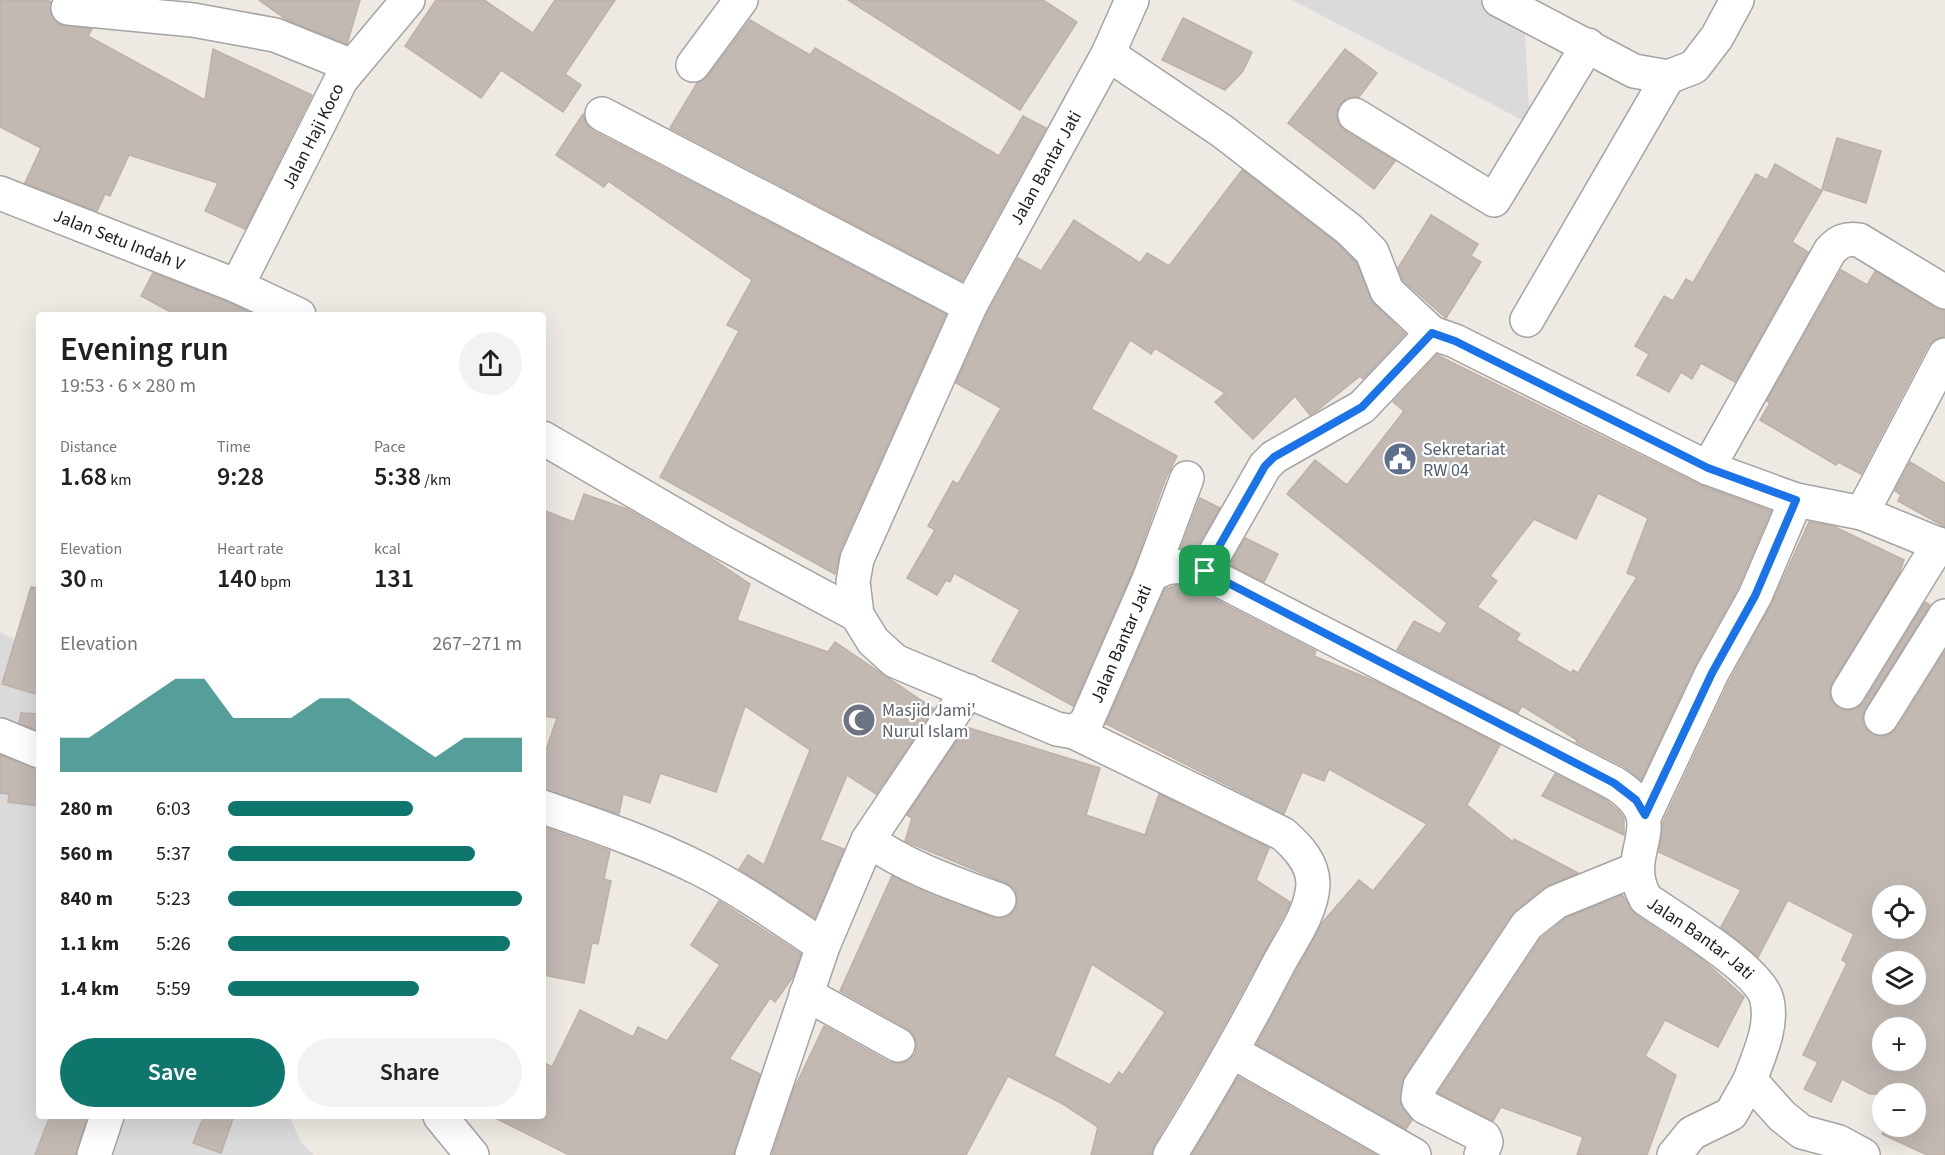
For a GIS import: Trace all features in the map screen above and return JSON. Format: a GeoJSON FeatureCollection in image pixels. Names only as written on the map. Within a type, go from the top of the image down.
{"type":"FeatureCollection","features":[{"type":"Feature","properties":{"kind":"street","name":"Jalan Haji Koco"},"geometry":{"type":"LineString","coordinates":[[237,286],[328,102],[352,66],[408,0]]}},
{"type":"Feature","properties":{"kind":"street"},"geometry":{"type":"LineString","coordinates":[[693,64],[741,0]]}},
{"type":"Feature","properties":{"kind":"street","name":"Jalan Bantar Jati"},"geometry":{"type":"LineString","coordinates":[[1132,0],[1108,54],[970,306],[857,559],[854,582],[857,615],[873,641],[895,661],[1058,729],[1074,732],[1086,723],[1150,577],[1158,570],[1172,566],[1205,571],[1614,783],[1636,800],[1645,815],[1637,869],[1638,885],[1646,899],[1743,967],[1767,999],[1768,1026],[1750,1080],[1731,1114],[1692,1133],[1674,1155]]}},
{"type":"Feature","properties":{"kind":"street"},"geometry":{"type":"LineString","coordinates":[[1499,0],[1588,45],[1635,72],[1668,77],[1694,67],[1717,36],[1737,0]]}},
{"type":"Feature","properties":{"kind":"street"},"geometry":{"type":"LineString","coordinates":[[68,8],[193,20],[275,35],[352,66]]}},
{"type":"Feature","properties":{"kind":"street"},"geometry":{"type":"LineString","coordinates":[[1356,115],[1494,200],[1588,45]]}},
{"type":"Feature","properties":{"kind":"street"},"geometry":{"type":"LineString","coordinates":[[1108,54],[1222,131],[1350,230],[1372,252],[1387,291],[1432,333],[1455,341],[1708,468],[1796,500],[1862,513],[1942,545],[1848,692]]}},
{"type":"Feature","properties":{"kind":"street"},"geometry":{"type":"LineString","coordinates":[[1527,320],[1668,77]]}},
{"type":"Feature","properties":{"kind":"street"},"geometry":{"type":"LineString","coordinates":[[602,114],[970,306]]}},
{"type":"Feature","properties":{"kind":"street","name":"Jalan Setu Indah V"},"geometry":{"type":"LineString","coordinates":[[0,193],[237,286],[293,312]]}},
{"type":"Feature","properties":{"kind":"street"},"geometry":{"type":"LineString","coordinates":[[1708,468],[1830,251],[1838,243],[1848,239],[1859,240],[1945,292]]}},
{"type":"Feature","properties":{"kind":"street"},"geometry":{"type":"LineString","coordinates":[[1205,571],[1265,466],[1274,457],[1362,407],[1432,333]]}},
{"type":"Feature","properties":{"kind":"street"},"geometry":{"type":"LineString","coordinates":[[1862,513],[1945,355]]}},
{"type":"Feature","properties":{"kind":"street"},"geometry":{"type":"LineString","coordinates":[[546,440],[720,541],[857,615]]}},
{"type":"Feature","properties":{"kind":"street"},"geometry":{"type":"LineString","coordinates":[[1150,577],[1186,478]]}},
{"type":"Feature","properties":{"kind":"street"},"geometry":{"type":"LineString","coordinates":[[1645,815],[1712,673],[1755,596],[1796,500]]}},
{"type":"Feature","properties":{"kind":"street"},"geometry":{"type":"LineString","coordinates":[[1881,718],[1945,616]]}},
{"type":"Feature","properties":{"kind":"street"},"geometry":{"type":"LineString","coordinates":[[752,1155],[823,946],[868,840],[968,691]]}},
{"type":"Feature","properties":{"kind":"street"},"geometry":{"type":"LineString","coordinates":[[1074,732],[1283,834],[1305,856],[1313,882],[1308,909],[1233,1052],[1170,1155]]}},
{"type":"Feature","properties":{"kind":"street"},"geometry":{"type":"LineString","coordinates":[[0,735],[36,750]]}},
{"type":"Feature","properties":{"kind":"street"},"geometry":{"type":"LineString","coordinates":[[546,808],[608,830],[698,868],[747,896],[823,946]]}},
{"type":"Feature","properties":{"kind":"street"},"geometry":{"type":"LineString","coordinates":[[868,840],[891,856],[935,876],[999,900]]}},
{"type":"Feature","properties":{"kind":"street"},"geometry":{"type":"LineString","coordinates":[[1481,1155],[1486,1142],[1484,1137],[1425,1107],[1418,1098],[1420,1086],[1527,925],[1556,902],[1637,869]]}},
{"type":"Feature","properties":{"kind":"street"},"geometry":{"type":"LineString","coordinates":[[806,994],[898,1045]]}},
{"type":"Feature","properties":{"kind":"street"},"geometry":{"type":"LineString","coordinates":[[1233,1052],[1414,1155]]}},
{"type":"Feature","properties":{"kind":"street"},"geometry":{"type":"LineString","coordinates":[[1750,1080],[1782,1116],[1802,1132],[1839,1142],[1863,1155]]}},
{"type":"Feature","properties":{"kind":"street"},"geometry":{"type":"LineString","coordinates":[[94,1155],[105,1119]]}},
{"type":"Feature","properties":{"kind":"street"},"geometry":{"type":"LineString","coordinates":[[442,1119],[472,1155]]}},
{"type":"Feature","properties":{"kind":"shaded area"},"geometry":{"type":"Polygon","coordinates":[[[1292,0],[1523,0],[1530,124],[1292,0]]]}},
{"type":"Feature","properties":{"kind":"shaded area"},"geometry":{"type":"Polygon","coordinates":[[[0,632],[36,650],[36,1119],[290,1119],[302,1144],[314,1155],[0,1155],[0,632]]]}},
{"type":"Feature","properties":{"kind":"building"},"geometry":{"type":"Polygon","coordinates":[[[0,0],[47,0],[51,2],[51,15],[58,24],[92,29],[88,36],[205,100],[213,49],[312,95],[245,229],[205,211],[218,183],[129,155],[110,196],[105,194],[97,211],[25,183],[41,148],[0,127],[0,0]]]}},
{"type":"Feature","properties":{"kind":"building"},"geometry":{"type":"Polygon","coordinates":[[[259,0],[360,0],[347,44],[287,20],[259,0]]]}},
{"type":"Feature","properties":{"kind":"building"},"geometry":{"type":"Polygon","coordinates":[[[436,0],[484,0],[533,33],[555,0],[615,0],[565,74],[581,85],[563,112],[501,70],[481,98],[405,46],[436,0]]]}},
{"type":"Feature","properties":{"kind":"building"},"geometry":{"type":"Polygon","coordinates":[[[848,0],[1043,0],[1077,22],[1020,110],[848,0]]]}},
{"type":"Feature","properties":{"kind":"building"},"geometry":{"type":"Polygon","coordinates":[[[1183,18],[1252,52],[1243,71],[1225,90],[1162,60],[1183,18]]]}},
{"type":"Feature","properties":{"kind":"building"},"geometry":{"type":"Polygon","coordinates":[[[750,20],[810,55],[815,48],[999,156],[1023,116],[1046,128],[962,281],[670,128],[697,83],[708,76],[750,20]]]}},
{"type":"Feature","properties":{"kind":"building"},"geometry":{"type":"Polygon","coordinates":[[[1345,49],[1377,73],[1359,97],[1347,98],[1339,105],[1336,114],[1338,123],[1345,131],[1395,161],[1374,189],[1288,123],[1345,49]]]}},
{"type":"Feature","properties":{"kind":"building"},"geometry":{"type":"Polygon","coordinates":[[[583,114],[586,124],[593,131],[946,314],[840,551],[835,574],[660,477],[739,331],[727,325],[752,280],[608,181],[604,187],[556,155],[583,114]]]}},
{"type":"Feature","properties":{"kind":"building"},"geometry":{"type":"Polygon","coordinates":[[[1837,138],[1881,151],[1866,203],[1822,189],[1837,138]]]}},
{"type":"Feature","properties":{"kind":"building"},"geometry":{"type":"Polygon","coordinates":[[[1775,164],[1822,191],[1792,242],[1808,252],[1735,382],[1701,363],[1692,379],[1681,372],[1669,392],[1637,375],[1649,354],[1635,346],[1664,296],[1673,301],[1686,279],[1693,283],[1756,174],[1767,180],[1775,164]]]}},
{"type":"Feature","properties":{"kind":"building"},"geometry":{"type":"Polygon","coordinates":[[[1242,170],[1338,244],[1356,262],[1374,304],[1405,334],[1363,379],[1360,376],[1310,415],[1295,396],[1253,439],[1215,402],[1225,393],[1155,348],[1151,354],[1130,340],[1091,409],[1177,456],[1165,480],[1133,570],[1073,706],[992,661],[1020,610],[954,573],[950,582],[946,580],[937,595],[907,578],[935,530],[928,526],[953,481],[958,484],[1001,408],[956,383],[987,314],[1018,258],[1041,271],[1074,220],[1140,263],[1147,253],[1169,266],[1242,170]]]}},
{"type":"Feature","properties":{"kind":"building"},"geometry":{"type":"Polygon","coordinates":[[[1431,215],[1478,244],[1471,256],[1481,262],[1446,318],[1403,280],[1398,268],[1431,215]]]}},
{"type":"Feature","properties":{"kind":"building"},"geometry":{"type":"Polygon","coordinates":[[[1841,270],[1867,285],[1875,271],[1935,308],[1945,311],[1945,336],[1936,339],[1928,346],[1861,474],[1838,462],[1836,465],[1760,420],[1770,403],[1767,401],[1841,270]]]}},
{"type":"Feature","properties":{"kind":"building"},"geometry":{"type":"Polygon","coordinates":[[[153,273],[249,312],[170,312],[141,296],[153,273]]]}},
{"type":"Feature","properties":{"kind":"building"},"geometry":{"type":"Polygon","coordinates":[[[1437,355],[1700,485],[1771,511],[1738,588],[1695,665],[1641,780],[1623,766],[1576,742],[1577,740],[1522,706],[1518,713],[1397,650],[1414,621],[1440,634],[1447,623],[1287,494],[1315,460],[1347,485],[1404,411],[1393,402],[1437,355]],[[1598,493],[1576,539],[1534,519],[1490,576],[1497,581],[1477,607],[1520,634],[1516,640],[1571,673],[1573,670],[1578,673],[1637,577],[1627,573],[1648,518],[1598,493]]]}},
{"type":"Feature","properties":{"kind":"building"},"geometry":{"type":"Polygon","coordinates":[[[1910,462],[1945,483],[1945,527],[1898,501],[1901,495],[1895,491],[1910,462]]]}},
{"type":"Feature","properties":{"kind":"building"},"geometry":{"type":"Polygon","coordinates":[[[584,494],[627,509],[708,556],[750,584],[737,620],[828,652],[835,642],[934,709],[876,794],[847,775],[820,840],[844,849],[815,918],[739,869],[748,855],[764,865],[810,750],[745,706],[716,792],[660,773],[650,803],[623,794],[619,814],[546,790],[546,750],[557,718],[546,716],[546,511],[574,522],[584,494]]]}},
{"type":"Feature","properties":{"kind":"building"},"geometry":{"type":"Polygon","coordinates":[[[1200,498],[1220,508],[1196,549],[1181,548],[1200,498]]]}},
{"type":"Feature","properties":{"kind":"building"},"geometry":{"type":"Polygon","coordinates":[[[1809,522],[1833,526],[1904,560],[1899,574],[1832,683],[1829,691],[1831,700],[1838,708],[1848,711],[1864,702],[1925,602],[1930,605],[1865,709],[1862,718],[1864,726],[1871,734],[1881,737],[1890,734],[1897,728],[1945,651],[1945,1155],[1927,1155],[1888,1137],[1926,1137],[1926,1083],[1872,1083],[1872,1094],[1870,1094],[1842,1079],[1831,1102],[1804,1089],[1818,1062],[1803,1055],[1847,963],[1842,960],[1854,934],[1788,900],[1758,957],[1721,927],[1741,890],[1659,852],[1663,822],[1729,682],[1772,603],[1809,522]]]}},
{"type":"Feature","properties":{"kind":"building"},"geometry":{"type":"Polygon","coordinates":[[[1245,538],[1278,554],[1264,582],[1230,565],[1245,538]]]}},
{"type":"Feature","properties":{"kind":"building"},"geometry":{"type":"Polygon","coordinates":[[[1177,585],[1189,586],[1316,651],[1314,656],[1379,683],[1500,745],[1467,805],[1513,842],[1514,839],[1578,873],[1545,887],[1511,915],[1404,1076],[1400,1102],[1412,1120],[1406,1129],[1257,1044],[1322,923],[1359,880],[1373,891],[1427,824],[1329,769],[1324,781],[1302,772],[1284,814],[1106,724],[1165,589],[1177,585]]]}},
{"type":"Feature","properties":{"kind":"building"},"geometry":{"type":"Polygon","coordinates":[[[31,587],[36,588],[36,694],[2,684],[31,587]]]}},
{"type":"Feature","properties":{"kind":"building"},"geometry":{"type":"Polygon","coordinates":[[[21,713],[36,714],[36,730],[19,723],[21,713]]]}},
{"type":"Feature","properties":{"kind":"building"},"geometry":{"type":"Polygon","coordinates":[[[966,727],[1100,768],[1086,815],[1145,835],[1159,794],[1269,848],[1256,880],[1290,902],[1288,908],[1210,1051],[1154,1145],[1151,1155],[1091,1155],[1098,1127],[1063,1104],[1008,1076],[966,1155],[772,1155],[793,1091],[824,1026],[889,1062],[899,1064],[915,1054],[917,1044],[914,1035],[908,1029],[840,991],[892,876],[993,918],[1011,915],[1016,907],[1017,896],[1014,888],[1006,883],[905,841],[912,818],[907,815],[966,727]],[[1092,964],[1054,1056],[1110,1085],[1119,1072],[1123,1075],[1165,1012],[1092,964]]]}},
{"type":"Feature","properties":{"kind":"building"},"geometry":{"type":"Polygon","coordinates":[[[0,755],[36,768],[36,806],[8,802],[9,794],[0,793],[0,755]]]}},
{"type":"Feature","properties":{"kind":"building"},"geometry":{"type":"Polygon","coordinates":[[[1555,774],[1604,799],[1618,810],[1624,818],[1624,835],[1542,796],[1555,774]]]}},
{"type":"Feature","properties":{"kind":"building"},"geometry":{"type":"Polygon","coordinates":[[[546,828],[610,851],[604,879],[611,881],[598,944],[592,943],[584,983],[546,976],[546,828]]]}},
{"type":"Feature","properties":{"kind":"building"},"geometry":{"type":"Polygon","coordinates":[[[1622,895],[1636,915],[1703,960],[1744,997],[1718,1047],[1665,1020],[1645,1056],[1676,1075],[1647,1155],[1577,1155],[1583,1137],[1501,1107],[1493,1121],[1438,1093],[1541,938],[1566,918],[1622,895]]]}},
{"type":"Feature","properties":{"kind":"building"},"geometry":{"type":"Polygon","coordinates":[[[719,901],[801,954],[793,977],[775,1002],[770,998],[729,1059],[760,1074],[734,1155],[569,1155],[497,1119],[546,1119],[546,1064],[552,1067],[580,1010],[633,1037],[638,1027],[667,1041],[720,965],[691,945],[719,901]]]}},
{"type":"Feature","properties":{"kind":"building"},"geometry":{"type":"Polygon","coordinates":[[[1238,1077],[1376,1155],[1192,1155],[1238,1077]]]}},
{"type":"Feature","properties":{"kind":"building"},"geometry":{"type":"Polygon","coordinates":[[[49,1119],[86,1119],[76,1155],[35,1155],[49,1119]]]}},
{"type":"Feature","properties":{"kind":"building"},"geometry":{"type":"Polygon","coordinates":[[[203,1119],[233,1119],[221,1153],[193,1143],[203,1119]]]}},
{"type":"Feature","properties":{"kind":"place","name":"Sekretariat RW 04"},"geometry":{"type":"Point","coordinates":[1400,459]}},
{"type":"Feature","properties":{"kind":"place","name":"Masjid Jami' Nurul Islam"},"geometry":{"type":"Point","coordinates":[859,720]}},
{"type":"Feature","properties":{"kind":"route"},"geometry":{"type":"LineString","coordinates":[[1432,333],[1455,341],[1708,468],[1796,500],[1755,596],[1712,673],[1645,815],[1636,800],[1614,783],[1205,571],[1265,466],[1283,450],[1362,407],[1432,333]]}}]}
